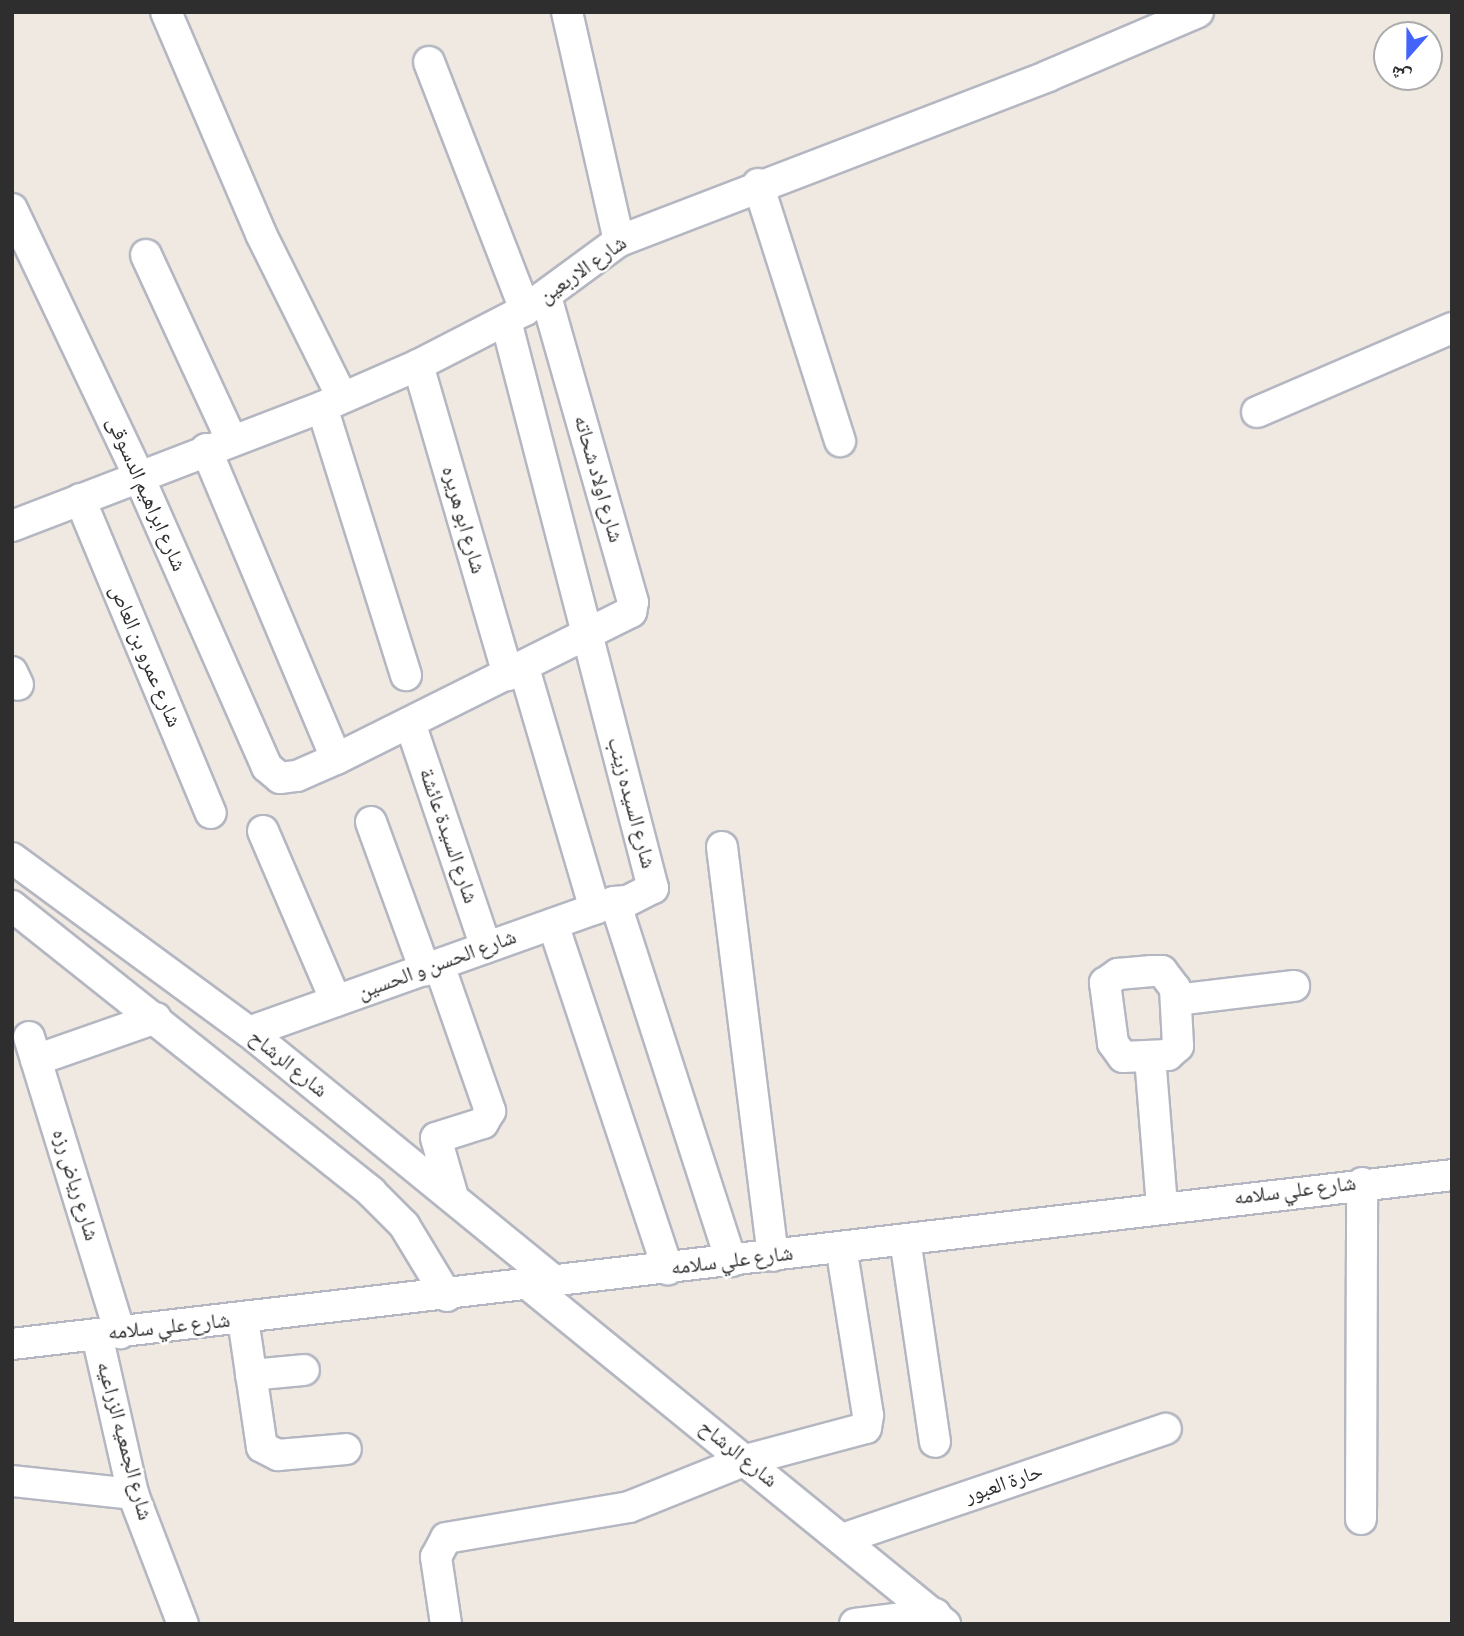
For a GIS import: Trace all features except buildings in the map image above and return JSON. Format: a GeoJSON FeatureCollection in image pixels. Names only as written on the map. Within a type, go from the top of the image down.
{"type":"FeatureCollection","features":[{"type":"Feature","properties":{"kind":"street"},"geometry":{"type":"LineString","coordinates":[[166,12],[332,402],[406,675]]}},
{"type":"Feature","properties":{"kind":"street"},"geometry":{"type":"LineString","coordinates":[[567,12],[619,241]]}},
{"type":"Feature","properties":{"kind":"street","name":"شارع الاربعين"},"geometry":{"type":"LineString","coordinates":[[12,526],[332,402],[418,365],[526,310],[619,241],[758,184],[1048,76],[1198,12]]}},
{"type":"Feature","properties":{"kind":"street"},"geometry":{"type":"LineString","coordinates":[[429,62],[526,310]]}},
{"type":"Feature","properties":{"kind":"street"},"geometry":{"type":"LineString","coordinates":[[758,184],[840,441]]}},
{"type":"Feature","properties":{"kind":"street","name":"شارع ابراهيم الدسوقى"},"geometry":{"type":"LineString","coordinates":[[12,209],[139,477],[267,766],[280,778]]}},
{"type":"Feature","properties":{"kind":"street"},"geometry":{"type":"LineString","coordinates":[[146,255],[336,759]]}},
{"type":"Feature","properties":{"kind":"street","name":"شارع السيده زينب"},"geometry":{"type":"LineString","coordinates":[[526,310],[587,636],[653,888],[626,901]]}},
{"type":"Feature","properties":{"kind":"street","name":"شارع اولاد شحاته"},"geometry":{"type":"LineString","coordinates":[[280,778],[298,776],[336,759],[628,617],[633,602],[526,310]]}},
{"type":"Feature","properties":{"kind":"street"},"geometry":{"type":"LineString","coordinates":[[1257,412],[1452,328]]}},
{"type":"Feature","properties":{"kind":"street","name":"شارع ابو هريره"},"geometry":{"type":"LineString","coordinates":[[418,365],[594,909]]}},
{"type":"Feature","properties":{"kind":"street","name":"شارع عمرو بن العاص"},"geometry":{"type":"LineString","coordinates":[[80,499],[211,813]]}},
{"type":"Feature","properties":{"kind":"street","name":"شارع السيدة عائشة"},"geometry":{"type":"LineString","coordinates":[[410,723],[486,948]]}},
{"type":"Feature","properties":{"kind":"street"},"geometry":{"type":"LineString","coordinates":[[371,822],[489,1111],[483,1123],[436,1138],[453,1197]]}},
{"type":"Feature","properties":{"kind":"street"},"geometry":{"type":"LineString","coordinates":[[263,831],[336,1001]]}},
{"type":"Feature","properties":{"kind":"street"},"geometry":{"type":"LineString","coordinates":[[722,848],[773,1256]]}},
{"type":"Feature","properties":{"kind":"street","name":"شارع الرشاح"},"geometry":{"type":"LineString","coordinates":[[12,858],[165,974],[249,1032],[453,1197],[542,1284],[746,1460],[940,1619]]}},
{"type":"Feature","properties":{"kind":"street"},"geometry":{"type":"LineString","coordinates":[[626,901],[619,914],[731,1261]]}},
{"type":"Feature","properties":{"kind":"street","name":"شارع الحسن و الحسين"},"geometry":{"type":"LineString","coordinates":[[249,1032],[594,909],[626,901]]}},
{"type":"Feature","properties":{"kind":"street"},"geometry":{"type":"LineString","coordinates":[[17,916],[147,1011],[371,1192],[404,1225],[447,1296]]}},
{"type":"Feature","properties":{"kind":"street"},"geometry":{"type":"LineString","coordinates":[[553,924],[668,1269]]}},
{"type":"Feature","properties":{"kind":"street"},"geometry":{"type":"LineString","coordinates":[[1163,971],[1171,978],[1176,1000],[1178,1046],[1168,1055],[1150,1057],[1123,1057],[1116,1051],[1105,984],[1118,974],[1163,971]]}},
{"type":"Feature","properties":{"kind":"street"},"geometry":{"type":"LineString","coordinates":[[147,1011],[165,974]]}},
{"type":"Feature","properties":{"kind":"street"},"geometry":{"type":"LineString","coordinates":[[1176,1000],[1294,985]]}},
{"type":"Feature","properties":{"kind":"street","name":"شارع رياض رزه"},"geometry":{"type":"LineString","coordinates":[[108,1334],[33,1048],[147,1011]]}},
{"type":"Feature","properties":{"kind":"street"},"geometry":{"type":"LineString","coordinates":[[1150,1057],[1162,1207]]}},
{"type":"Feature","properties":{"kind":"street","name":"شارع علي سلامه"},"geometry":{"type":"LineString","coordinates":[[12,1345],[447,1296],[1362,1182],[1452,1175]]}},
{"type":"Feature","properties":{"kind":"street"},"geometry":{"type":"LineString","coordinates":[[1362,1182],[1362,1519]]}},
{"type":"Feature","properties":{"kind":"street"},"geometry":{"type":"LineString","coordinates":[[905,1239],[935,1443]]}},
{"type":"Feature","properties":{"kind":"street"},"geometry":{"type":"LineString","coordinates":[[446,1624],[436,1557],[446,1538],[629,1507],[746,1460],[859,1430],[869,1423],[841,1247]]}},
{"type":"Feature","properties":{"kind":"street"},"geometry":{"type":"LineString","coordinates":[[243,1319],[259,1439],[270,1453],[346,1449]]}},
{"type":"Feature","properties":{"kind":"street","name":"شارع الجمعيه الزراعيه"},"geometry":{"type":"LineString","coordinates":[[108,1334],[133,1494],[183,1624]]}},
{"type":"Feature","properties":{"kind":"street"},"geometry":{"type":"LineString","coordinates":[[251,1375],[304,1370]]}},
{"type":"Feature","properties":{"kind":"street","name":"حارة العبور"},"geometry":{"type":"LineString","coordinates":[[842,1539],[1166,1429]]}},
{"type":"Feature","properties":{"kind":"street"},"geometry":{"type":"LineString","coordinates":[[12,1481],[133,1494]]}},
{"type":"Feature","properties":{"kind":"street"},"geometry":{"type":"LineString","coordinates":[[855,1624],[940,1619]]}}]}
